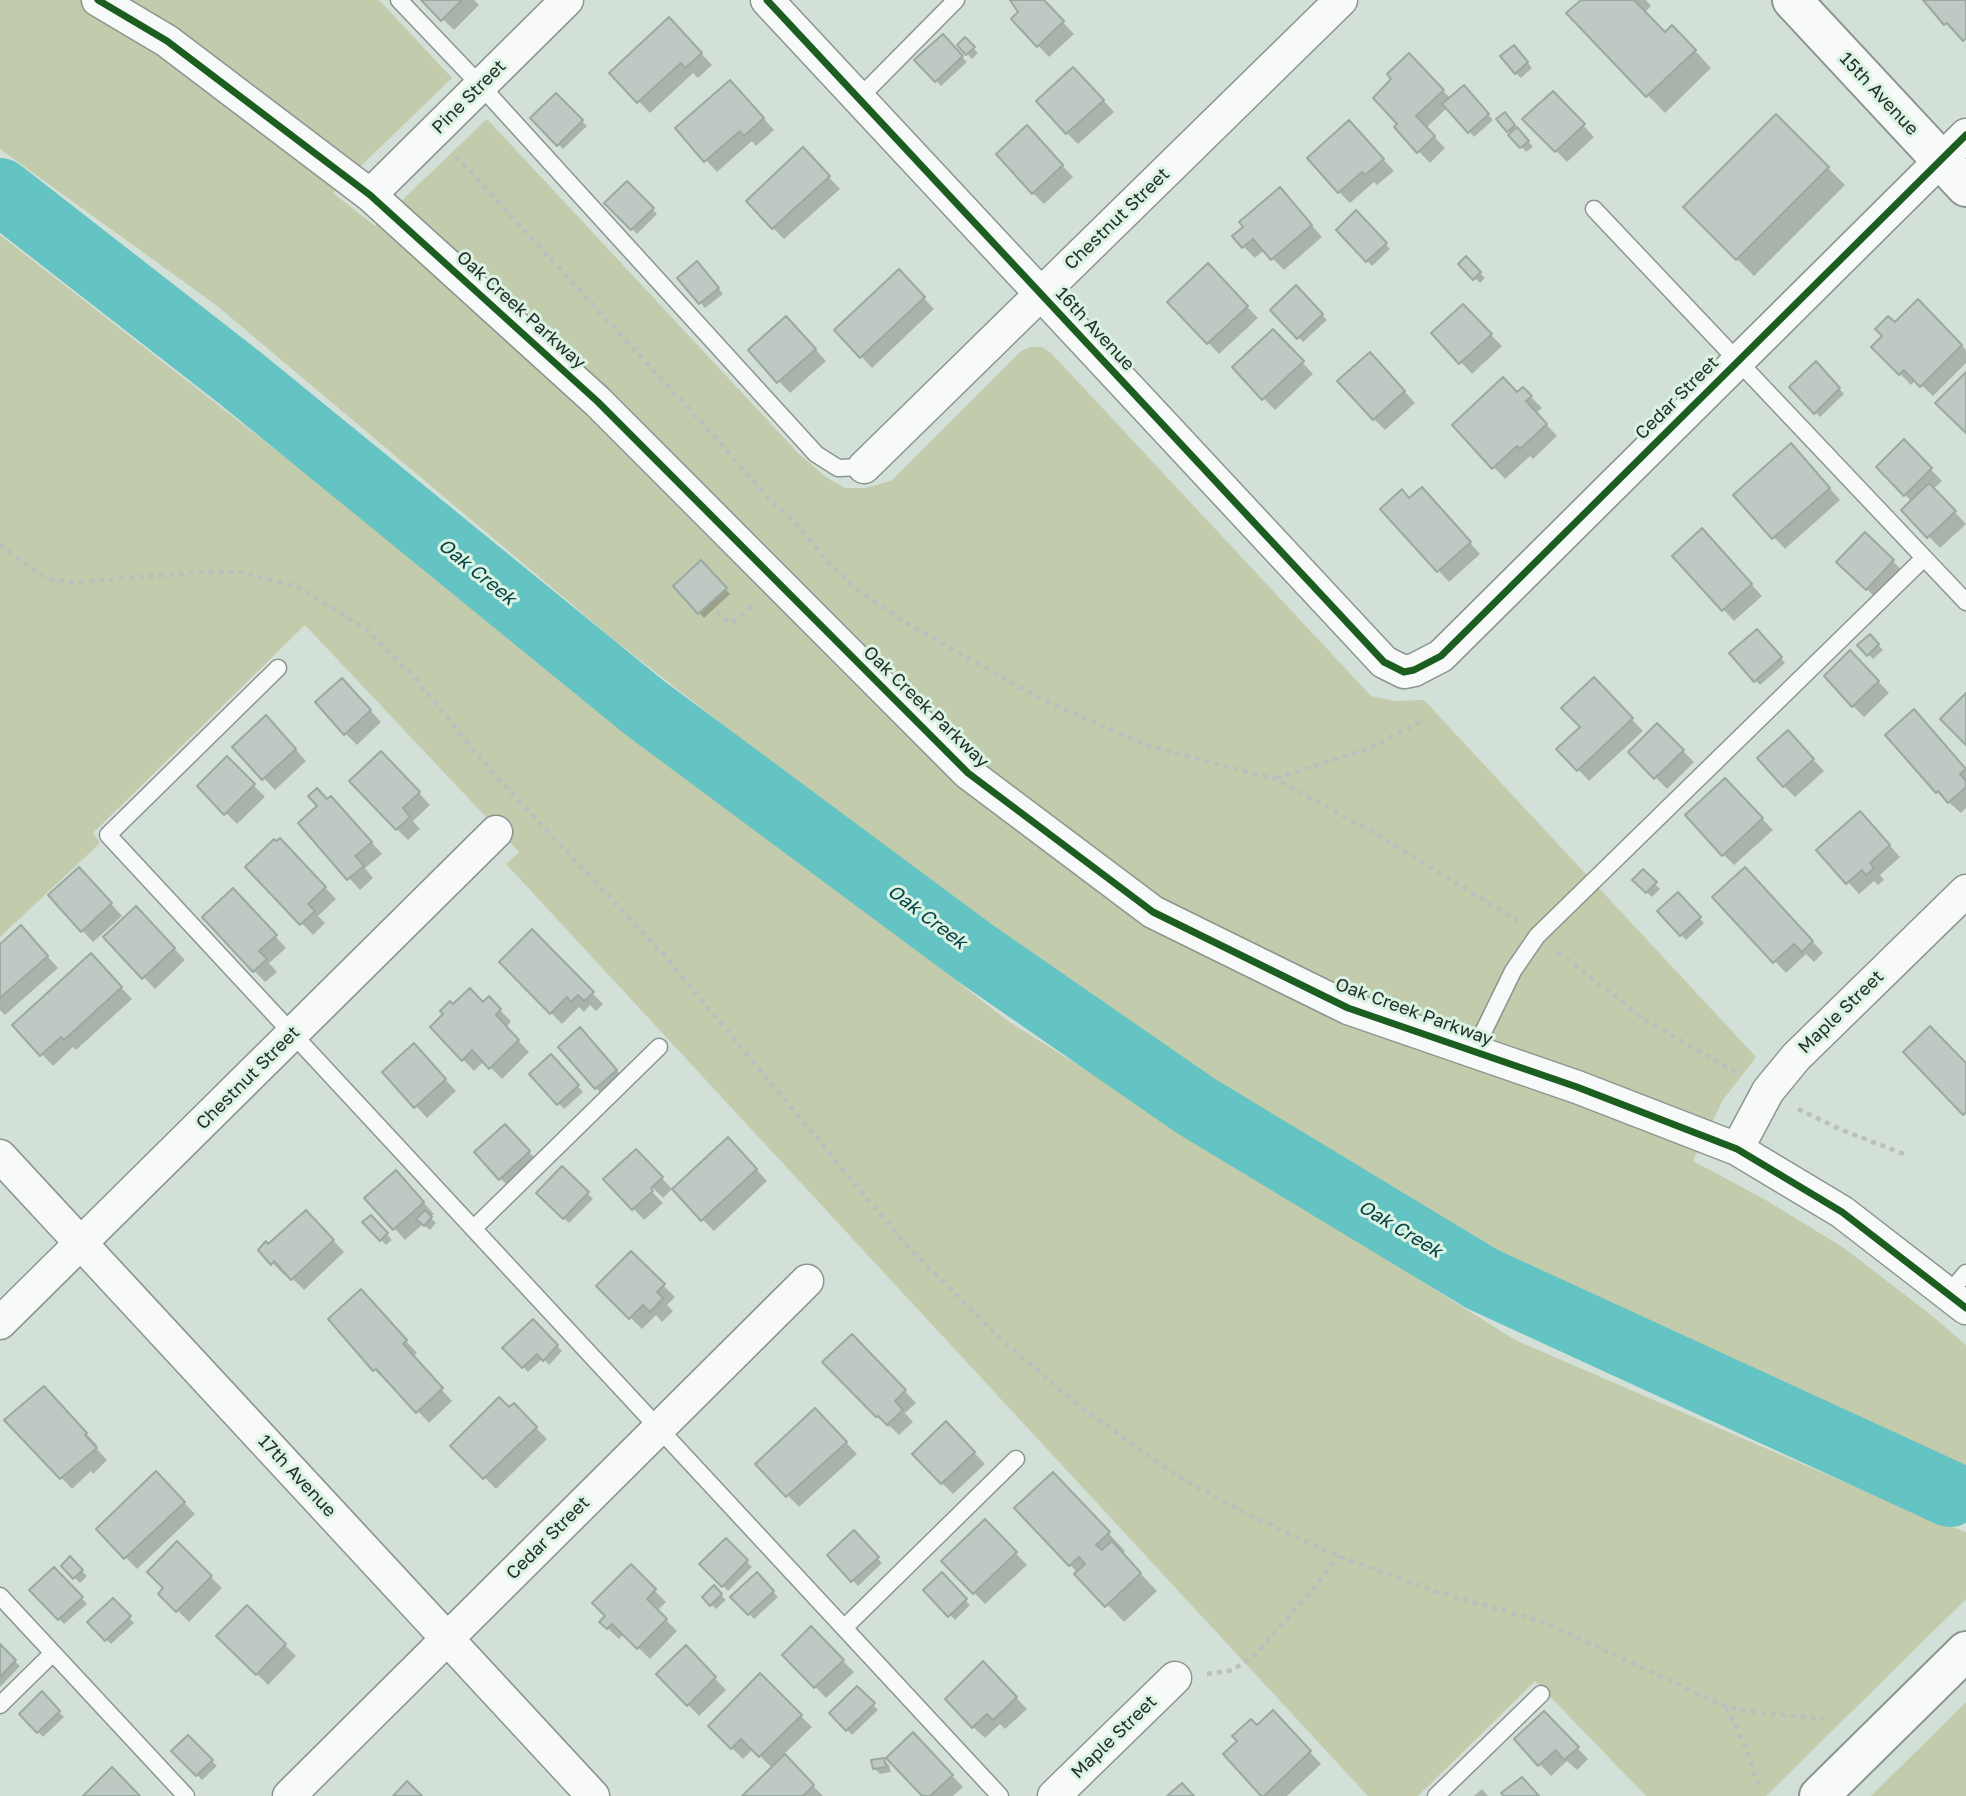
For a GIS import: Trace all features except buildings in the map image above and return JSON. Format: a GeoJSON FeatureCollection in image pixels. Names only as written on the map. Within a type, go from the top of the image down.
{"type":"FeatureCollection","features":[{"type":"Feature","properties":{"kind":"street","name":"Oak Creek Parkway"},"geometry":{"type":"LineString","coordinates":[[98,0],[167,41],[370,195],[598,402],[968,773],[1153,912],[1348,1008],[1577,1087],[1737,1149],[1842,1212],[1960,1291]]}},
{"type":"Feature","properties":{"kind":"street","name":"Pine Street"},"geometry":{"type":"LineString","coordinates":[[370,195],[567,0]]}},
{"type":"Feature","properties":{"kind":"street","name":"16th Avenue"},"geometry":{"type":"LineString","coordinates":[[767,0],[1384,662],[1404,672]]}},
{"type":"Feature","properties":{"kind":"street","name":"Chestnut Street"},"geometry":{"type":"LineString","coordinates":[[864,467],[1341,0]]}},
{"type":"Feature","properties":{"kind":"street","name":"15th Avenue"},"geometry":{"type":"LineString","coordinates":[[1792,0],[1953,147],[1966,187]]}},
{"type":"Feature","properties":{"kind":"street","name":"Cedar Street"},"geometry":{"type":"LineString","coordinates":[[1404,672],[1441,656],[1953,147]]}},
{"type":"Feature","properties":{"kind":"street","name":"Chestnut Street"},"geometry":{"type":"LineString","coordinates":[[0,1324],[496,832]]}},
{"type":"Feature","properties":{"kind":"street","name":"Maple Street"},"geometry":{"type":"LineString","coordinates":[[1737,1149],[1768,1091],[1796,1057],[1966,891]]}},
{"type":"Feature","properties":{"kind":"street","name":"17th Avenue"},"geometry":{"type":"LineString","coordinates":[[0,1156],[593,1796]]}},
{"type":"Feature","properties":{"kind":"street","name":"Cedar Street"},"geometry":{"type":"LineString","coordinates":[[289,1796],[807,1281]]}},
{"type":"Feature","properties":{"kind":"street"},"geometry":{"type":"LineString","coordinates":[[1819,1796],[1966,1651]]}},
{"type":"Feature","properties":{"kind":"street","name":"Maple Street"},"geometry":{"type":"LineString","coordinates":[[1054,1796],[1175,1678]]}},
{"type":"Feature","properties":{"kind":"lane"},"geometry":{"type":"LineString","coordinates":[[399,0],[481,86],[816,454],[838,468],[864,467]]}},
{"type":"Feature","properties":{"kind":"lane"},"geometry":{"type":"LineString","coordinates":[[859,98],[956,0]]}},
{"type":"Feature","properties":{"kind":"lane"},"geometry":{"type":"LineString","coordinates":[[1594,209],[1966,602]]}},
{"type":"Feature","properties":{"kind":"lane"},"geometry":{"type":"LineString","coordinates":[[1474,1051],[1513,971],[1537,936],[1924,558]]}},
{"type":"Feature","properties":{"kind":"lane"},"geometry":{"type":"LineString","coordinates":[[278,668],[108,835],[1000,1796]]}},
{"type":"Feature","properties":{"kind":"lane"},"geometry":{"type":"LineString","coordinates":[[474,1228],[659,1047]]}},
{"type":"Feature","properties":{"kind":"lane"},"geometry":{"type":"LineString","coordinates":[[844,1628],[1016,1459]]}},
{"type":"Feature","properties":{"kind":"lane"},"geometry":{"type":"LineString","coordinates":[[0,1595],[186,1796]]}},
{"type":"Feature","properties":{"kind":"lane"},"geometry":{"type":"LineString","coordinates":[[0,1704],[53,1653]]}},
{"type":"Feature","properties":{"kind":"lane"},"geometry":{"type":"LineString","coordinates":[[1436,1796],[1541,1694]]}},
{"type":"Feature","properties":{"kind":"path"},"geometry":{"type":"LineString","coordinates":[[433,132],[502,204],[770,500],[790,517],[829,563],[854,587],[903,621],[1041,699],[1152,747],[1275,779],[1373,832],[1514,917],[1645,1020],[1740,1075]]}},
{"type":"Feature","properties":{"kind":"path"},"geometry":{"type":"LineString","coordinates":[[0,545],[36,572],[53,580],[76,582],[240,572],[298,587],[365,628],[414,677],[492,772],[663,954],[907,1246],[999,1337],[1080,1407],[1179,1477],[1250,1515],[1338,1556],[1437,1592],[1541,1621],[1725,1706],[1751,1712],[1824,1719]]}},
{"type":"Feature","properties":{"kind":"path"},"geometry":{"type":"LineString","coordinates":[[717,611],[732,623],[778,582]]}},
{"type":"Feature","properties":{"kind":"path"},"geometry":{"type":"LineString","coordinates":[[1275,779],[1365,750],[1420,722]]}},
{"type":"Feature","properties":{"kind":"path"},"geometry":{"type":"LineString","coordinates":[[1797,1109],[1904,1154]]}},
{"type":"Feature","properties":{"kind":"path"},"geometry":{"type":"LineString","coordinates":[[1175,1678],[1233,1670],[1256,1654],[1338,1556]]}},
{"type":"Feature","properties":{"kind":"path"},"geometry":{"type":"LineString","coordinates":[[1725,1706],[1746,1748],[1758,1785]]}},
{"type":"Feature","properties":{"kind":"green space"},"geometry":{"type":"Polygon","coordinates":[[[0,0],[379,0],[452,78],[333,193],[375,226],[487,119],[799,454],[826,477],[845,488],[865,488],[891,481],[1021,351],[1042,347],[1052,354],[1371,696],[1395,701],[1424,700],[1756,1057],[1723,1100],[1693,1161],[1764,1199],[1844,1248],[1966,1345],[1966,1466],[1558,1297],[1041,973],[613,639],[216,305],[0,149],[0,0]]]}},
{"type":"Feature","properties":{"kind":"green space"},"geometry":{"type":"Polygon","coordinates":[[[0,235],[1008,1021],[1515,1340],[1925,1517],[1966,1532],[1966,1599],[1766,1796],[1646,1796],[1535,1681],[1418,1796],[1368,1796],[506,864],[519,852],[305,625],[93,833],[100,843],[0,937],[0,235]]]}},
{"type":"Feature","properties":{"kind":"green space"},"geometry":{"type":"Polygon","coordinates":[[[1966,1702],[1966,1796],[1871,1796],[1966,1702]]]}},
{"type":"Feature","properties":{"kind":"waterway","name":"Oak Creek"},"geometry":{"type":"LineString","coordinates":[[0,191],[240,378],[645,708],[975,953],[1196,1106],[1482,1279],[1950,1494]]}},
{"type":"Feature","properties":{"kind":"cycle path"},"geometry":{"type":"LineString","coordinates":[[98,0],[167,41],[370,195],[598,402],[968,773],[1153,912],[1348,1008],[1577,1087],[1737,1149],[1842,1212],[1966,1308]]}},
{"type":"Feature","properties":{"kind":"cycle path"},"geometry":{"type":"LineString","coordinates":[[767,0],[1384,662],[1404,672],[1414,670],[1441,656],[1966,135]]}}]}
